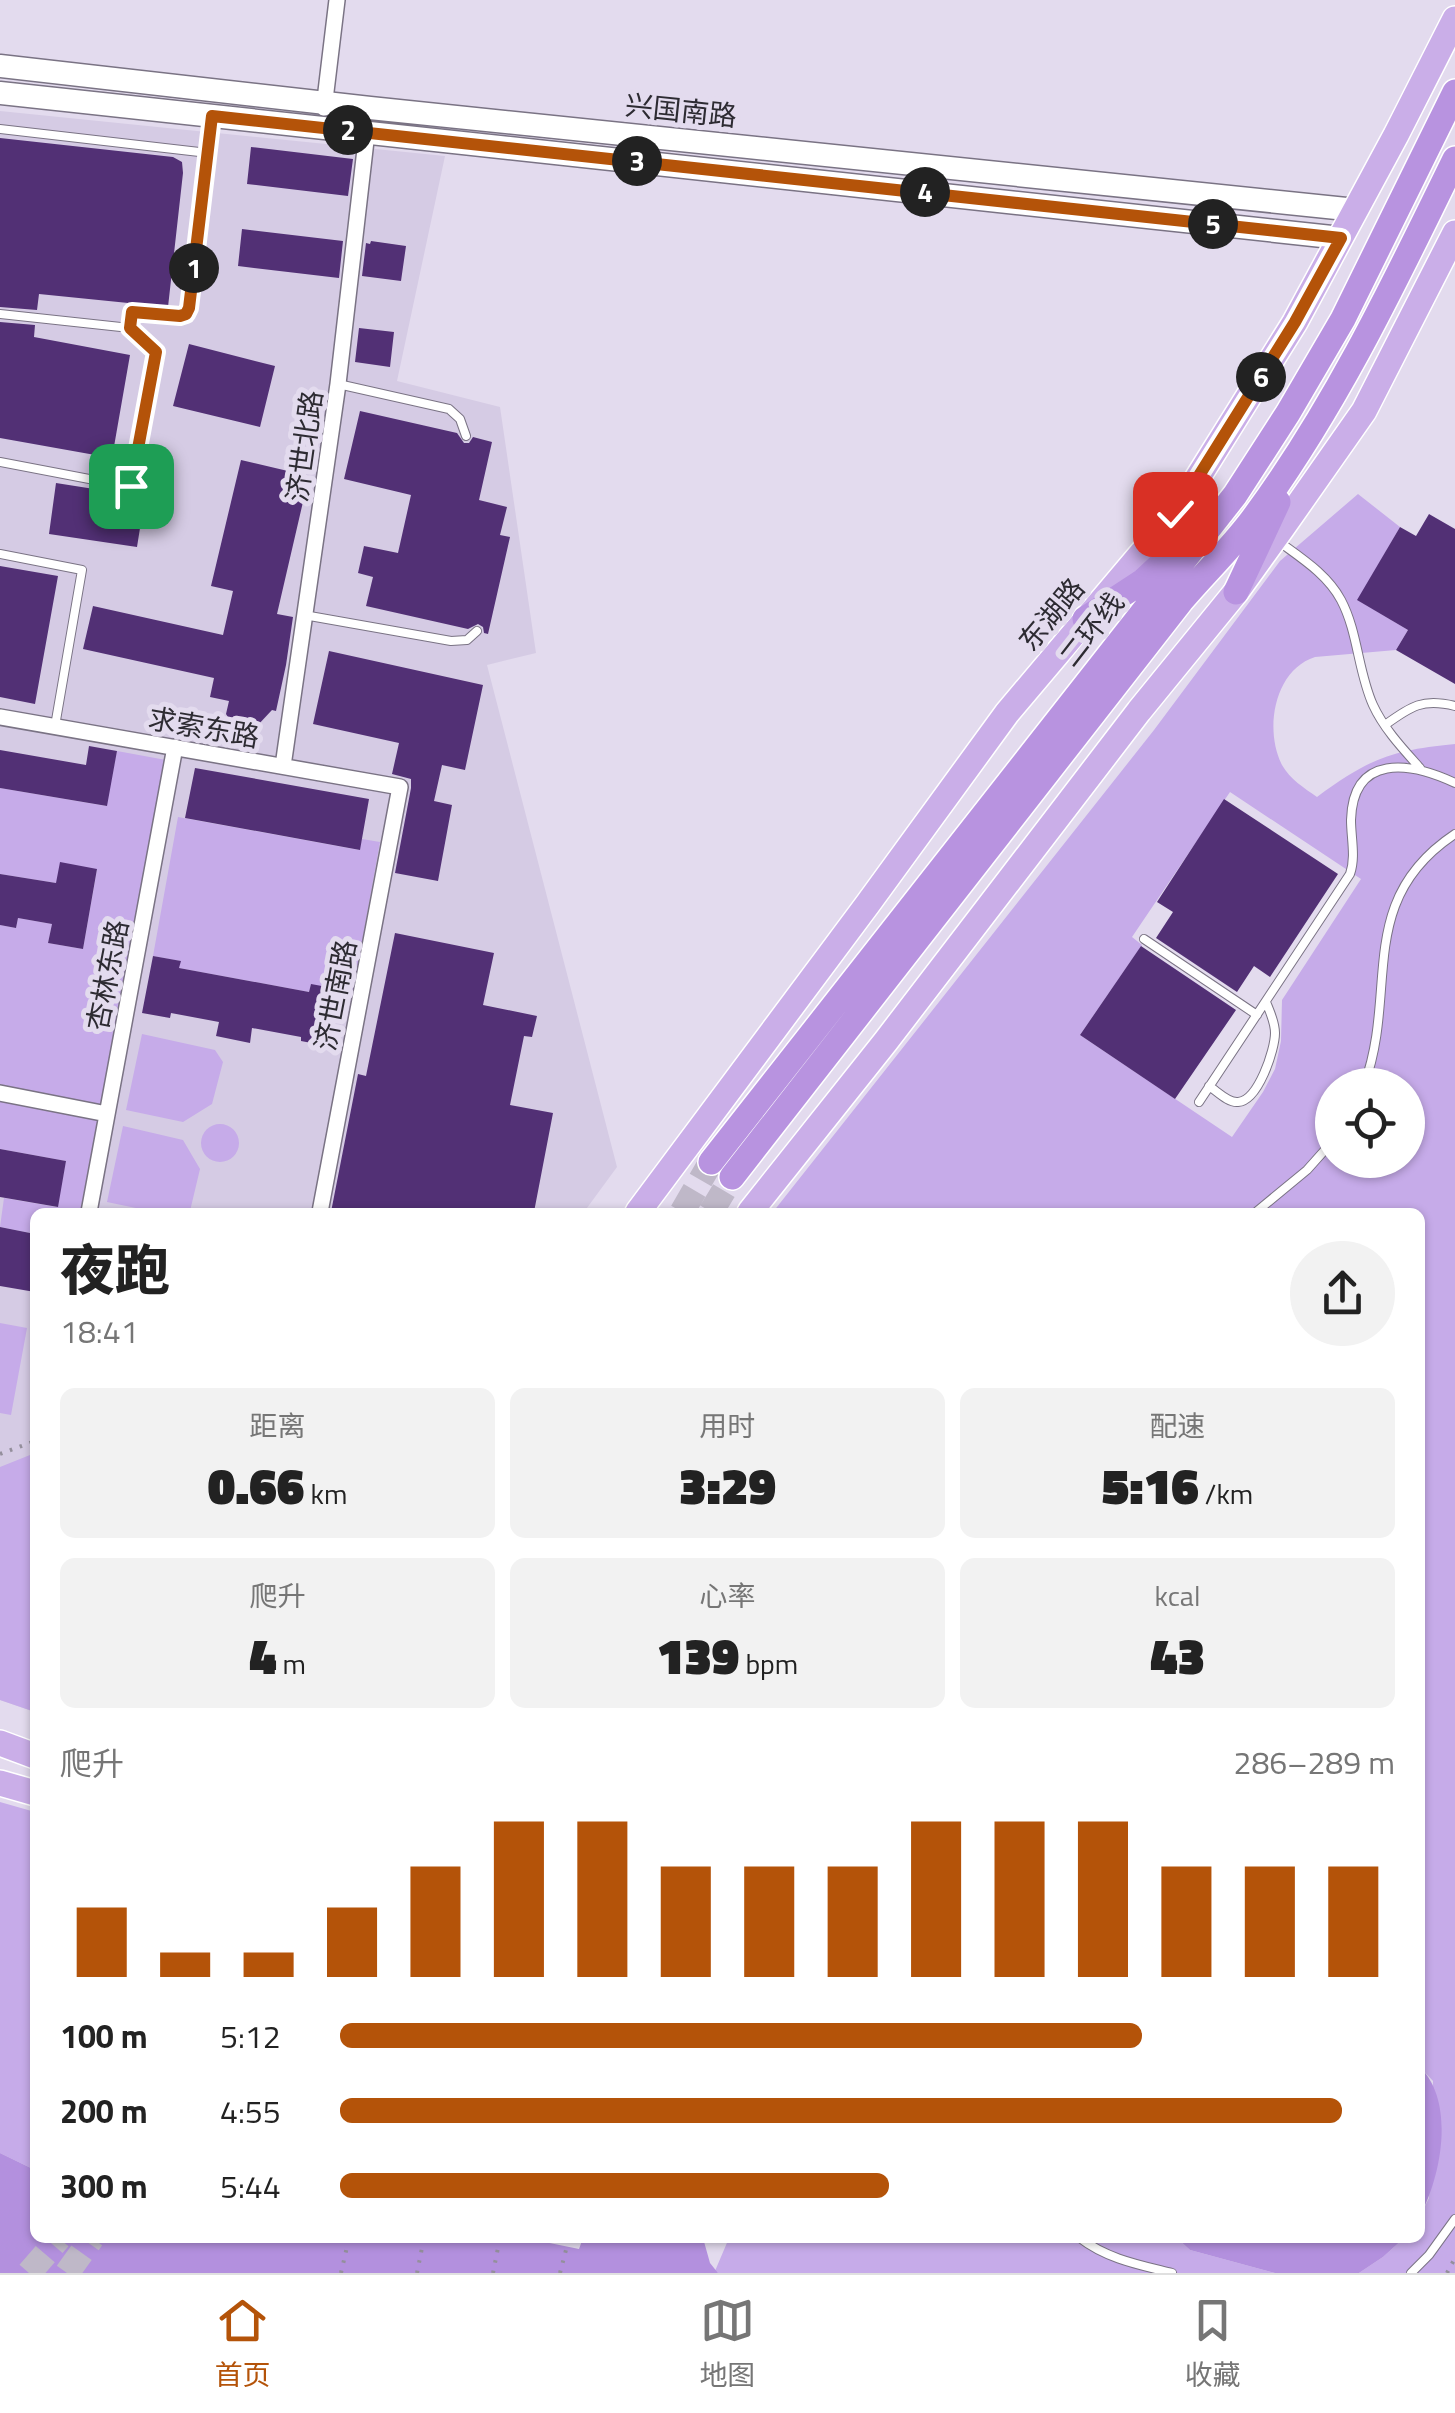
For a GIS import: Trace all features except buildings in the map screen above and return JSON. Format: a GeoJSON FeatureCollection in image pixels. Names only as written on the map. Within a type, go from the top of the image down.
{"type":"FeatureCollection","features":[{"type":"Feature","properties":{"kind":"highway","name":"二环线"},"geometry":{"type":"LineString","coordinates":[[1455,92],[1343,318],[1235,495],[722,1170],[1181,600],[1251,521],[1314,427],[1368,333],[1455,159]]}},
{"type":"Feature","properties":{"kind":"highway"},"geometry":{"type":"LineString","coordinates":[[1236,592],[1314,427]]}},
{"type":"Feature","properties":{"kind":"highway"},"geometry":{"type":"LineString","coordinates":[[1085,619],[1143,581],[1235,495]]}},
{"type":"Feature","properties":{"kind":"main road","name":"东湖路"},"geometry":{"type":"LineString","coordinates":[[648,1208],[682,1153],[1007,713],[1175,514],[1295,322],[1455,19]]}},
{"type":"Feature","properties":{"kind":"main road","name":"兴国南路"},"geometry":{"type":"LineString","coordinates":[[0,66],[323,115],[1356,210]]}},
{"type":"Feature","properties":{"kind":"main road","name":"兴国南路"},"geometry":{"type":"LineString","coordinates":[[0,93],[212,116],[323,115],[367,132],[1341,238]]}},
{"type":"Feature","properties":{"kind":"main road"},"geometry":{"type":"LineString","coordinates":[[753,1208],[1236,592],[1364,410],[1455,233]]}},
{"type":"Feature","properties":{"kind":"main road"},"geometry":{"type":"LineString","coordinates":[[0,1742],[30,1754]]}},
{"type":"Feature","properties":{"kind":"main road"},"geometry":{"type":"LineString","coordinates":[[0,1784],[30,1792]]}},
{"type":"Feature","properties":{"kind":"street"},"geometry":{"type":"LineString","coordinates":[[323,115],[337,0]]}},
{"type":"Feature","properties":{"kind":"street","name":"济世北路"},"geometry":{"type":"LineString","coordinates":[[283,766],[338,384],[367,132]]}},
{"type":"Feature","properties":{"kind":"street","name":"求索东路"},"geometry":{"type":"LineString","coordinates":[[0,716],[400,786]]}},
{"type":"Feature","properties":{"kind":"street","name":"杏林东路"},"geometry":{"type":"LineString","coordinates":[[90,1208],[175,748]]}},
{"type":"Feature","properties":{"kind":"street","name":"济世南路"},"geometry":{"type":"LineString","coordinates":[[321,1208],[400,786]]}},
{"type":"Feature","properties":{"kind":"street"},"geometry":{"type":"LineString","coordinates":[[0,1093],[107,1114]]}},
{"type":"Feature","properties":{"kind":"lane"},"geometry":{"type":"LineString","coordinates":[[130,328],[132,312],[180,316],[188,312],[212,116]]}},
{"type":"Feature","properties":{"kind":"lane"},"geometry":{"type":"LineString","coordinates":[[0,129],[208,152]]}},
{"type":"Feature","properties":{"kind":"lane"},"geometry":{"type":"LineString","coordinates":[[0,314],[130,328],[156,352],[131,486],[0,462]]}},
{"type":"Feature","properties":{"kind":"lane"},"geometry":{"type":"LineString","coordinates":[[338,384],[449,410],[460,420],[466,436]]}},
{"type":"Feature","properties":{"kind":"lane"},"geometry":{"type":"LineString","coordinates":[[1274,539],[1313,567],[1342,602],[1373,704],[1422,770]]}},
{"type":"Feature","properties":{"kind":"lane"},"geometry":{"type":"LineString","coordinates":[[0,554],[82,570],[55,726]]}},
{"type":"Feature","properties":{"kind":"lane"},"geometry":{"type":"LineString","coordinates":[[304,614],[452,641],[467,640],[477,632]]}},
{"type":"Feature","properties":{"kind":"lane"},"geometry":{"type":"LineString","coordinates":[[1385,725],[1418,704],[1455,706]]}},
{"type":"Feature","properties":{"kind":"lane"},"geometry":{"type":"LineString","coordinates":[[1199,1102],[1350,874],[1353,800],[1362,781],[1384,768],[1422,770],[1455,783]]}},
{"type":"Feature","properties":{"kind":"lane"},"geometry":{"type":"LineString","coordinates":[[1369,1068],[1382,966],[1396,903],[1414,870],[1455,834]]}},
{"type":"Feature","properties":{"kind":"lane"},"geometry":{"type":"LineString","coordinates":[[1144,939],[1257,1015]]}},
{"type":"Feature","properties":{"kind":"lane"},"geometry":{"type":"LineString","coordinates":[[1210,1086],[1230,1101],[1238,1102],[1246,1099],[1260,1081],[1274,1040],[1274,1024],[1266,1002]]}},
{"type":"Feature","properties":{"kind":"lane"},"geometry":{"type":"LineString","coordinates":[[1261,1208],[1315,1161]]}},
{"type":"Feature","properties":{"kind":"lane"},"geometry":{"type":"LineString","coordinates":[[1411,2273],[1429,2256],[1455,2219]]}},
{"type":"Feature","properties":{"kind":"lane"},"geometry":{"type":"LineString","coordinates":[[1087,2243],[1118,2259],[1172,2273]]}},
{"type":"Feature","properties":{"kind":"path"},"geometry":{"type":"LineString","coordinates":[[0,1454],[30,1444]]}},
{"type":"Feature","properties":{"kind":"path"},"geometry":{"type":"LineString","coordinates":[[341,2273],[347,2243]]}},
{"type":"Feature","properties":{"kind":"path"},"geometry":{"type":"LineString","coordinates":[[416,2273],[423,2243]]}},
{"type":"Feature","properties":{"kind":"path"},"geometry":{"type":"LineString","coordinates":[[493,2273],[499,2243]]}},
{"type":"Feature","properties":{"kind":"path"},"geometry":{"type":"LineString","coordinates":[[560,2273],[567,2246]]}},
{"type":"Feature","properties":{"kind":"path"},"geometry":{"type":"LineString","coordinates":[[1447,2273],[1455,2258]]}},
{"type":"Feature","properties":{"kind":"shaded area"},"geometry":{"type":"Polygon","coordinates":[[[0,111],[445,156],[397,381],[500,407],[536,653],[487,665],[617,1167],[587,1208],[30,1208],[30,1710],[0,1700],[0,111]]]}},
{"type":"Feature","properties":{"kind":"shaded area"},"geometry":{"type":"Polygon","coordinates":[[[1358,494],[1400,527],[1358,600],[1408,630],[1396,650],[1315,657],[1301,664],[1290,674],[1276,703],[1274,735],[1282,765],[1317,797],[1366,765],[1397,753],[1455,744],[1455,2273],[1359,2273],[1398,2243],[1425,2243],[1425,2206],[1429,2198],[1433,2081],[1425,2072],[1425,1208],[776,1208],[1154,730],[1280,561],[1358,494]],[[1230,792],[1132,937],[1142,945],[1080,1035],[1232,1137],[1275,1069],[1281,1041],[1282,1000],[1361,879],[1230,792]]]}},
{"type":"Feature","properties":{"kind":"shaded area"},"geometry":{"type":"Polygon","coordinates":[[[117,751],[166,760],[81,1208],[30,1208],[30,1233],[0,1227],[4,1198],[57,1207],[66,1161],[0,1149],[0,925],[16,928],[18,918],[52,924],[48,943],[83,949],[97,870],[56,883],[0,874],[0,788],[106,806],[117,751]]]}},
{"type":"Feature","properties":{"kind":"shaded area"},"geometry":{"type":"Polygon","coordinates":[[[178,817],[359,850],[362,839],[380,842],[353,992],[311,985],[309,992],[179,968],[180,961],[153,956],[178,817]]]}},
{"type":"Feature","properties":{"kind":"shaded area"},"geometry":{"type":"Polygon","coordinates":[[[142,1034],[215,1050],[223,1062],[212,1104],[183,1122],[126,1110],[142,1034]]]}},
{"type":"Feature","properties":{"kind":"shaded area"},"geometry":{"type":"Polygon","coordinates":[[[220,1124],[234,1129],[239,1143],[234,1157],[220,1162],[206,1157],[201,1143],[206,1129],[220,1124]]]}},
{"type":"Feature","properties":{"kind":"shaded area"},"geometry":{"type":"Polygon","coordinates":[[[123,1126],[183,1140],[200,1169],[191,1208],[136,1208],[107,1202],[123,1126]]]}},
{"type":"Feature","properties":{"kind":"shaded area"},"geometry":{"type":"Polygon","coordinates":[[[0,1323],[27,1328],[11,1415],[0,1413],[0,1323]]]}},
{"type":"Feature","properties":{"kind":"shaded area"},"geometry":{"type":"Polygon","coordinates":[[[30,1455],[30,1710],[0,1700],[0,1467],[30,1455]]]}},
{"type":"Feature","properties":{"kind":"shaded area"},"geometry":{"type":"Polygon","coordinates":[[[0,1802],[30,1811],[30,2168],[0,2153],[0,1802]]]}},
{"type":"Feature","properties":{"kind":"shaded area"},"geometry":{"type":"Polygon","coordinates":[[[1425,2074],[1438,2099],[1441,2118],[1439,2160],[1425,2205],[1425,2074]]]}},
{"type":"Feature","properties":{"kind":"shaded area"},"geometry":{"type":"Polygon","coordinates":[[[0,2153],[30,2168],[30,2243],[550,2243],[579,2249],[581,2243],[704,2243],[710,2263],[718,2273],[0,2273],[0,2153]]]}},
{"type":"Feature","properties":{"kind":"shaded area"},"geometry":{"type":"Polygon","coordinates":[[[727,2243],[1182,2243],[1190,2250],[1275,2273],[718,2273],[715,2271],[727,2243]]]}},
{"type":"Feature","properties":{"kind":"shaded area"},"geometry":{"type":"Polygon","coordinates":[[[1182,2243],[1398,2243],[1359,2273],[1275,2273],[1190,2250],[1182,2243]]]}},
{"type":"Feature","properties":{"kind":"tunnel"},"geometry":{"type":"LineString","coordinates":[[684,1208],[711,1162]]}},
{"type":"Feature","properties":{"kind":"tunnel"},"geometry":{"type":"LineString","coordinates":[[713,1208],[732,1177]]}},
{"type":"Feature","properties":{"kind":"tunnel"},"geometry":{"type":"LineString","coordinates":[[29,2273],[55,2243]]}},
{"type":"Feature","properties":{"kind":"tunnel"},"geometry":{"type":"LineString","coordinates":[[67,2273],[88,2243]]}},
{"type":"Feature","properties":{"kind":"route"},"geometry":{"type":"LineString","coordinates":[[131,486],[156,352],[130,328],[132,312],[180,316],[189,308],[212,116],[1341,238],[1295,322],[1175,514]]}}]}
